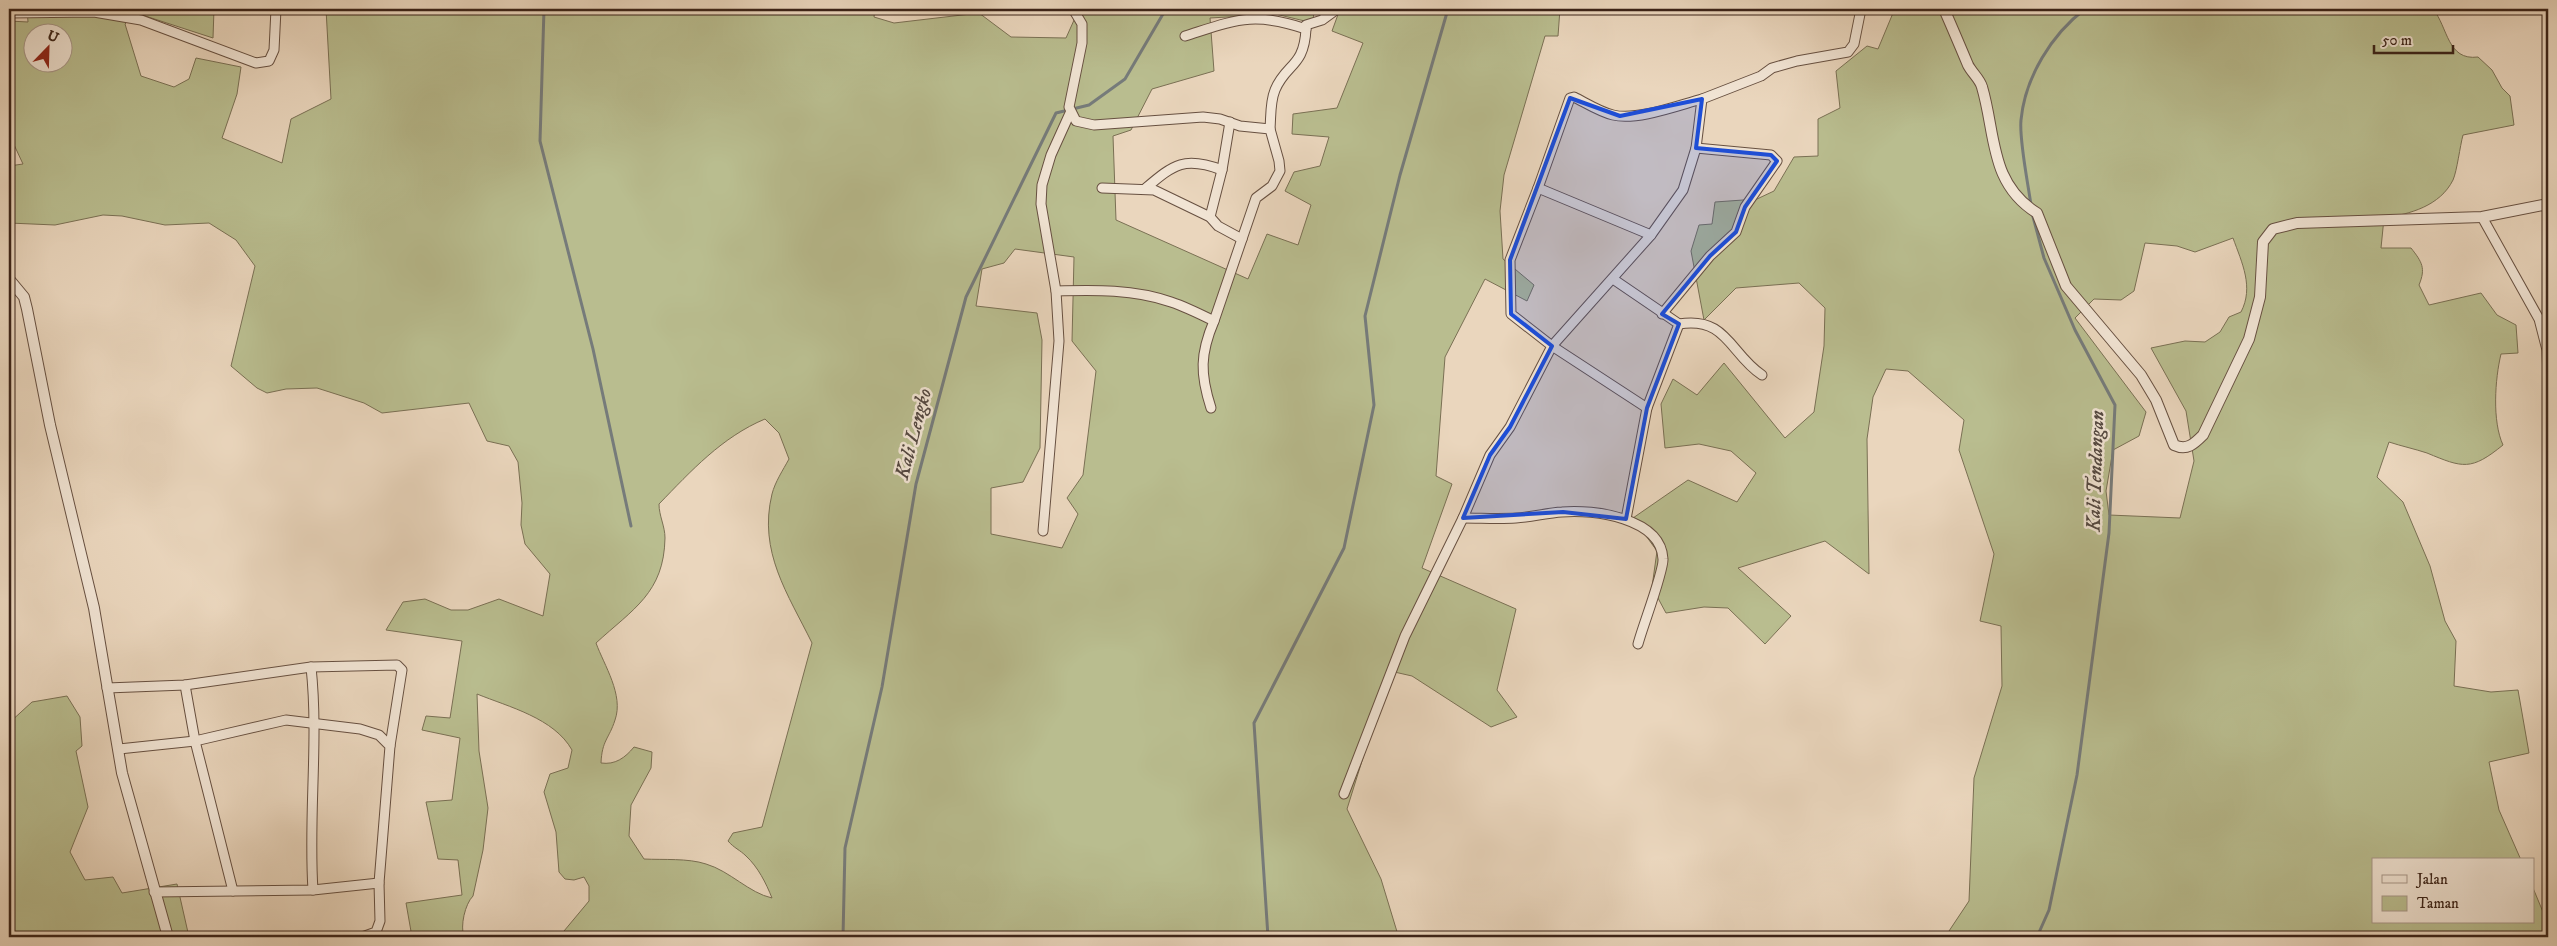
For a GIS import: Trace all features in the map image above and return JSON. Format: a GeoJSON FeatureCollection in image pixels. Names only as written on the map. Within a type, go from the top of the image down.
{"type":"FeatureCollection","features":[{"type":"Feature","properties":{"kind":"street"},"geometry":{"type":"LineString","coordinates":[[9,13],[94,12],[141,20],[256,63],[269,60],[274,50],[276,9]]}},
{"type":"Feature","properties":{"kind":"street"},"geometry":{"type":"LineString","coordinates":[[1044,530],[1059,341],[1056,291],[1042,204],[1042,185],[1069,110],[1082,43],[1082,24],[1073,9]]}},
{"type":"Feature","properties":{"kind":"street"},"geometry":{"type":"LineString","coordinates":[[1211,408],[1203,385],[1202,364],[1207,338],[1256,198],[1272,186],[1278,176],[1279,161],[1270,129],[1275,89],[1301,56],[1305,46],[1306,25],[1322,20],[1336,9]]}},
{"type":"Feature","properties":{"kind":"street"},"geometry":{"type":"LineString","coordinates":[[1647,408],[1552,346],[1513,317],[1509,309],[1511,256],[1572,97],[1620,116],[1647,112],[1702,99],[1761,76],[1772,68],[1797,61],[1848,52],[1854,44],[1861,9]]}},
{"type":"Feature","properties":{"kind":"street"},"geometry":{"type":"LineString","coordinates":[[1944,9],[1962,46],[1969,66],[1982,86],[1994,151],[1999,167],[2012,190],[2032,210],[2066,286],[2141,374],[2156,400],[2174,445],[2186,448],[2203,435],[2219,405],[2249,339],[2260,297],[2263,242],[2273,229],[2297,223],[2482,217],[2548,204]]}},
{"type":"Feature","properties":{"kind":"street"},"geometry":{"type":"LineString","coordinates":[[1185,36],[1221,23],[1244,19],[1266,18],[1306,29]]}},
{"type":"Feature","properties":{"kind":"street"},"geometry":{"type":"LineString","coordinates":[[1344,794],[1405,636],[1463,518],[1490,455],[1510,427],[1552,346],[1652,235],[1682,190],[1696,148],[1702,99]]}},
{"type":"Feature","properties":{"kind":"street"},"geometry":{"type":"LineString","coordinates":[[1069,110],[1076,121],[1094,124],[1186,116],[1220,119],[1240,126],[1270,129]]}},
{"type":"Feature","properties":{"kind":"street"},"geometry":{"type":"LineString","coordinates":[[1210,217],[1222,170],[1230,122]]}},
{"type":"Feature","properties":{"kind":"street"},"geometry":{"type":"LineString","coordinates":[[1662,314],[1710,256],[1736,232],[1745,207],[1777,161],[1771,155],[1696,148]]}},
{"type":"Feature","properties":{"kind":"street"},"geometry":{"type":"LineString","coordinates":[[1146,188],[1164,173],[1181,163],[1196,163],[1222,170]]}},
{"type":"Feature","properties":{"kind":"street"},"geometry":{"type":"LineString","coordinates":[[1102,188],[1146,188],[1210,217],[1218,226],[1242,239]]}},
{"type":"Feature","properties":{"kind":"street"},"geometry":{"type":"LineString","coordinates":[[1538,188],[1652,235]]}},
{"type":"Feature","properties":{"kind":"street"},"geometry":{"type":"LineString","coordinates":[[2482,217],[2539,319],[2547,350],[2548,378]]}},
{"type":"Feature","properties":{"kind":"street"},"geometry":{"type":"LineString","coordinates":[[9,279],[24,297],[27,309],[50,425],[94,608],[127,792],[168,937]]}},
{"type":"Feature","properties":{"kind":"street"},"geometry":{"type":"LineString","coordinates":[[1613,279],[1679,324],[1699,322],[1715,328],[1728,338],[1747,364],[1762,375]]}},
{"type":"Feature","properties":{"kind":"street"},"geometry":{"type":"LineString","coordinates":[[1056,291],[1108,290],[1142,294],[1172,302],[1214,321]]}},
{"type":"Feature","properties":{"kind":"street"},"geometry":{"type":"LineString","coordinates":[[1626,519],[1647,408],[1679,324]]}},
{"type":"Feature","properties":{"kind":"street"},"geometry":{"type":"LineString","coordinates":[[1463,518],[1516,518],[1563,512],[1592,513],[1626,519],[1639,525],[1653,536],[1660,546],[1664,561],[1638,644]]}},
{"type":"Feature","properties":{"kind":"street"},"geometry":{"type":"LineString","coordinates":[[107,688],[185,684],[311,667],[350,665],[400,666],[402,670],[390,746],[379,883],[378,927],[371,935],[362,937]]}},
{"type":"Feature","properties":{"kind":"street"},"geometry":{"type":"LineString","coordinates":[[311,667],[314,722],[310,834],[313,890]]}},
{"type":"Feature","properties":{"kind":"street"},"geometry":{"type":"LineString","coordinates":[[185,684],[196,741],[233,891]]}},
{"type":"Feature","properties":{"kind":"street"},"geometry":{"type":"LineString","coordinates":[[118,749],[196,741],[286,720],[314,722],[370,732],[386,740],[390,746]]}},
{"type":"Feature","properties":{"kind":"street"},"geometry":{"type":"LineString","coordinates":[[154,892],[313,890],[379,883]]}},
{"type":"Feature","properties":{"kind":"highlighted area"},"geometry":{"type":"Polygon","coordinates":[[[1570,98],[1620,116],[1702,99],[1696,148],[1771,155],[1777,161],[1745,207],[1736,232],[1710,256],[1662,314],[1679,324],[1647,408],[1626,519],[1563,512],[1463,518],[1490,455],[1510,427],[1552,346],[1511,314],[1510,260],[1570,98]]]}},
{"type":"Feature","properties":{"kind":"green space"},"geometry":{"type":"Polygon","coordinates":[[[27,9],[214,9],[213,38],[136,13],[125,24],[141,76],[174,87],[189,79],[196,58],[241,67],[237,94],[222,138],[282,163],[291,119],[331,99],[326,9],[875,9],[874,17],[894,23],[979,13],[1011,37],[1066,38],[1079,9],[1314,9],[1313,23],[1267,12],[1262,15],[1210,18],[1214,71],[1152,89],[1131,130],[1113,136],[1116,220],[1248,279],[1267,234],[1298,245],[1311,205],[1285,191],[1294,172],[1320,166],[1329,137],[1292,134],[1293,114],[1337,108],[1363,43],[1332,31],[1340,9],[1560,9],[1558,36],[1545,36],[1504,175],[1500,211],[1503,259],[1534,285],[1527,301],[1485,279],[1445,357],[1436,476],[1452,484],[1422,568],[1516,609],[1497,690],[1517,717],[1491,727],[1412,676],[1390,671],[1347,809],[1381,879],[1398,935],[1402,937],[559,937],[589,901],[589,886],[584,877],[574,880],[565,879],[559,872],[556,832],[544,792],[550,774],[568,768],[572,750],[564,739],[542,722],[530,715],[477,694],[479,751],[488,808],[483,850],[473,896],[464,915],[464,937],[412,937],[406,903],[462,895],[458,860],[438,859],[426,802],[452,800],[460,738],[422,730],[426,716],[450,718],[462,641],[386,630],[403,602],[425,599],[451,610],[468,610],[499,599],[543,616],[550,574],[525,544],[521,525],[522,503],[518,462],[509,446],[487,441],[469,403],[382,413],[364,403],[317,388],[286,389],[267,393],[257,388],[231,366],[255,266],[236,240],[209,223],[165,225],[122,216],[103,215],[55,225],[9,223],[9,166],[23,164],[9,134],[9,21],[28,22],[27,9]],[[1015,249],[1004,263],[982,269],[976,306],[1037,313],[1042,340],[1040,448],[1023,482],[991,488],[991,534],[1062,548],[1078,514],[1067,498],[1083,475],[1096,371],[1072,341],[1074,257],[1015,249]],[[765,419],[749,426],[721,445],[683,479],[659,504],[665,538],[659,573],[644,598],[596,643],[612,680],[617,701],[615,720],[604,744],[601,763],[611,763],[619,760],[634,747],[652,752],[651,768],[631,805],[629,836],[644,859],[683,860],[706,864],[715,867],[755,892],[772,898],[758,870],[744,854],[728,841],[733,833],[762,827],[812,643],[785,590],[772,554],[769,535],[769,515],[772,494],[789,459],[779,433],[765,419]]]}},
{"type":"Feature","properties":{"kind":"green space"},"geometry":{"type":"Polygon","coordinates":[[[1876,9],[2433,9],[2454,48],[2460,54],[2468,57],[2478,57],[2492,70],[2502,88],[2510,96],[2514,125],[2463,135],[2453,180],[2447,189],[2423,207],[2404,214],[2384,218],[2381,248],[2411,248],[2422,265],[2419,285],[2429,305],[2481,293],[2497,315],[2516,325],[2518,353],[2501,354],[2497,375],[2497,424],[2503,445],[2474,463],[2458,464],[2389,442],[2377,477],[2403,502],[2430,566],[2445,621],[2456,641],[2454,686],[2491,692],[2518,690],[2529,753],[2489,762],[2499,810],[2520,858],[2372,858],[2372,924],[2534,924],[2534,890],[2548,924],[2548,937],[1945,937],[1969,901],[1974,778],[2002,686],[2001,626],[1980,621],[1994,554],[1959,450],[1964,420],[1908,371],[1886,369],[1873,397],[1867,439],[1869,574],[1825,541],[1738,568],[1791,616],[1765,644],[1728,608],[1704,607],[1666,613],[1652,587],[1657,551],[1633,518],[1688,480],[1737,502],[1756,473],[1731,451],[1699,444],[1665,448],[1661,404],[1673,379],[1697,395],[1724,363],[1785,438],[1814,412],[1824,346],[1825,308],[1799,283],[1736,288],[1704,320],[1691,251],[1699,225],[1712,224],[1715,202],[1757,199],[1774,191],[1794,157],[1818,156],[1818,119],[1840,108],[1836,71],[1867,46],[1878,49],[1893,13],[1876,9]],[[2233,238],[2195,252],[2177,246],[2145,243],[2134,291],[2121,300],[2094,299],[2075,318],[2146,412],[2139,436],[2113,450],[2106,491],[2109,515],[2180,518],[2194,461],[2186,411],[2151,348],[2185,341],[2205,342],[2220,332],[2229,317],[2241,312],[2245,303],[2247,284],[2233,238]]]}},
{"type":"Feature","properties":{"kind":"green space"},"geometry":{"type":"Polygon","coordinates":[[[67,696],[80,717],[82,746],[76,751],[88,807],[70,852],[85,880],[113,877],[122,893],[177,884],[189,937],[9,937],[9,723],[32,702],[67,696]]]}},
{"type":"Feature","properties":{"kind":"waterway"},"geometry":{"type":"LineString","coordinates":[[544,9],[540,141],[593,349],[631,526]]}},
{"type":"Feature","properties":{"kind":"waterway","name":"Kali Lengko"},"geometry":{"type":"LineString","coordinates":[[843,937],[845,848],[882,687],[916,484],[966,297],[1056,113],[1089,105],[1125,79],[1163,14],[1163,9]]}},
{"type":"Feature","properties":{"kind":"waterway"},"geometry":{"type":"LineString","coordinates":[[1268,937],[1254,723],[1344,548],[1374,405],[1365,316],[1400,175],[1448,9]]}},
{"type":"Feature","properties":{"kind":"waterway","name":"Kali Tendangan"},"geometry":{"type":"LineString","coordinates":[[2031,205],[2021,139],[2021,120],[2028,88],[2034,73],[2051,44],[2073,19],[2085,9]]}},
{"type":"Feature","properties":{"kind":"waterway","name":"Kali Tendangan"},"geometry":{"type":"LineString","coordinates":[[2032,213],[2044,258],[2075,330],[2115,405],[2109,533],[2077,775],[2049,910],[2037,937]]}}]}
